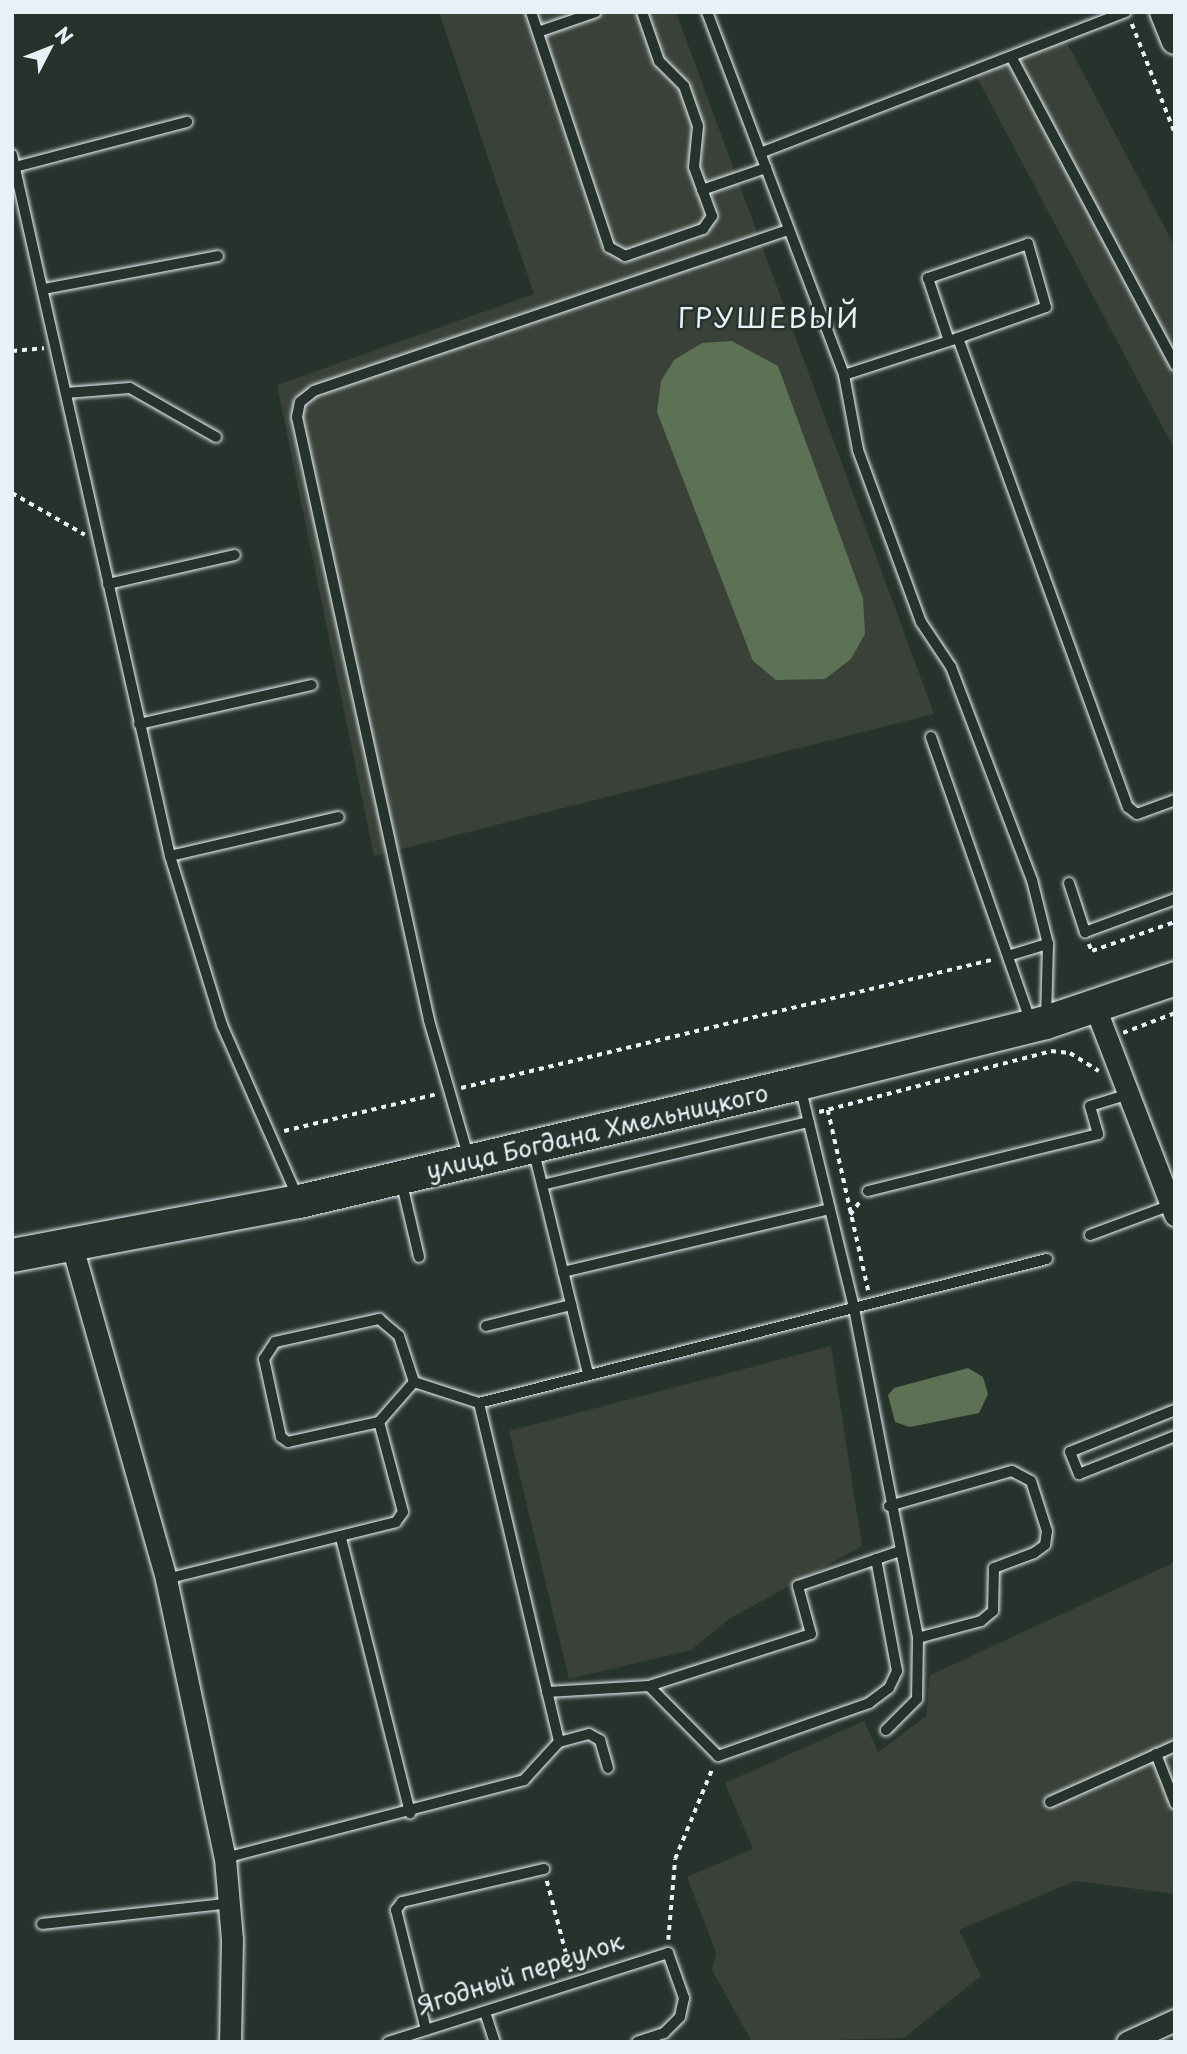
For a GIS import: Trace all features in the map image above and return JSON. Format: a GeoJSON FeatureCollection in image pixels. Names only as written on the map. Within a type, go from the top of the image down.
{"type":"FeatureCollection","features":[{"type":"Feature","properties":{"kind":"main road","name":"улица Богдана Хмельницкого"},"geometry":{"type":"LineString","coordinates":[[12,1255],[72,1246],[299,1201],[532,1146],[805,1107],[1039,1023],[1095,1007],[1175,978]]}},
{"type":"Feature","properties":{"kind":"street"},"geometry":{"type":"LineString","coordinates":[[1163,12],[1175,41]]}},
{"type":"Feature","properties":{"kind":"street"},"geometry":{"type":"LineString","coordinates":[[1095,1007],[1171,1198]]}},
{"type":"Feature","properties":{"kind":"street"},"geometry":{"type":"LineString","coordinates":[[72,1246],[166,1579],[225,1858],[231,1903],[230,2042]]}},
{"type":"Feature","properties":{"kind":"street"},"geometry":{"type":"LineString","coordinates":[[1127,2042],[1175,2020]]}},
{"type":"Feature","properties":{"kind":"lane"},"geometry":{"type":"LineString","coordinates":[[531,12],[615,255],[710,224],[694,167],[698,126],[684,86],[659,61],[642,12]]}},
{"type":"Feature","properties":{"kind":"lane"},"geometry":{"type":"LineString","coordinates":[[538,32],[596,12]]}},
{"type":"Feature","properties":{"kind":"lane"},"geometry":{"type":"LineString","coordinates":[[707,12],[844,375],[858,450],[921,622],[951,667],[1032,880],[1048,944],[1039,1023]]}},
{"type":"Feature","properties":{"kind":"lane"},"geometry":{"type":"LineString","coordinates":[[760,153],[1129,17]]}},
{"type":"Feature","properties":{"kind":"lane"},"geometry":{"type":"LineString","coordinates":[[1012,58],[1175,365]]}},
{"type":"Feature","properties":{"kind":"lane"},"geometry":{"type":"LineString","coordinates":[[15,167],[187,122]]}},
{"type":"Feature","properties":{"kind":"lane"},"geometry":{"type":"LineString","coordinates":[[12,155],[170,856],[222,1025],[299,1201]]}},
{"type":"Feature","properties":{"kind":"lane"},"geometry":{"type":"LineString","coordinates":[[702,190],[766,168]]}},
{"type":"Feature","properties":{"kind":"lane"},"geometry":{"type":"LineString","coordinates":[[470,1161],[450,1091],[297,417],[300,402],[314,391],[788,230]]}},
{"type":"Feature","properties":{"kind":"lane"},"geometry":{"type":"LineString","coordinates":[[844,375],[953,339],[1046,307],[1028,243],[928,278],[953,339],[1128,807],[1137,814],[1175,800]]}},
{"type":"Feature","properties":{"kind":"lane"},"geometry":{"type":"LineString","coordinates":[[44,289],[218,256]]}},
{"type":"Feature","properties":{"kind":"lane"},"geometry":{"type":"LineString","coordinates":[[66,393],[130,388],[216,437]]}},
{"type":"Feature","properties":{"kind":"lane"},"geometry":{"type":"LineString","coordinates":[[108,584],[235,555]]}},
{"type":"Feature","properties":{"kind":"lane"},"geometry":{"type":"LineString","coordinates":[[139,724],[312,685]]}},
{"type":"Feature","properties":{"kind":"lane"},"geometry":{"type":"LineString","coordinates":[[931,737],[1011,955],[1039,1023]]}},
{"type":"Feature","properties":{"kind":"lane"},"geometry":{"type":"LineString","coordinates":[[170,856],[339,817]]}},
{"type":"Feature","properties":{"kind":"lane"},"geometry":{"type":"LineString","coordinates":[[1069,883],[1085,932],[1175,899]]}},
{"type":"Feature","properties":{"kind":"lane"},"geometry":{"type":"LineString","coordinates":[[1011,955],[1048,944]]}},
{"type":"Feature","properties":{"kind":"lane"},"geometry":{"type":"LineString","coordinates":[[868,1191],[1098,1134],[1090,1106],[1129,1094]]}},
{"type":"Feature","properties":{"kind":"lane"},"geometry":{"type":"LineString","coordinates":[[542,1185],[805,1107],[854,1308],[889,1506],[918,1638],[917,1699],[886,1730]]}},
{"type":"Feature","properties":{"kind":"lane"},"geometry":{"type":"LineString","coordinates":[[532,1146],[588,1373]]}},
{"type":"Feature","properties":{"kind":"lane"},"geometry":{"type":"LineString","coordinates":[[400,1177],[419,1257]]}},
{"type":"Feature","properties":{"kind":"lane"},"geometry":{"type":"LineString","coordinates":[[1090,1235],[1171,1198]]}},
{"type":"Feature","properties":{"kind":"lane"},"geometry":{"type":"LineString","coordinates":[[563,1272],[830,1209]]}},
{"type":"Feature","properties":{"kind":"lane"},"geometry":{"type":"LineString","coordinates":[[414,1382],[480,1403],[588,1373],[1047,1259]]}},
{"type":"Feature","properties":{"kind":"lane"},"geometry":{"type":"LineString","coordinates":[[486,1326],[571,1306]]}},
{"type":"Feature","properties":{"kind":"lane"},"geometry":{"type":"LineString","coordinates":[[379,1319],[399,1336],[414,1382],[379,1422],[288,1442],[281,1437],[266,1349],[275,1342],[379,1319]]}},
{"type":"Feature","properties":{"kind":"lane"},"geometry":{"type":"LineString","coordinates":[[480,1403],[559,1742]]}},
{"type":"Feature","properties":{"kind":"lane"},"geometry":{"type":"LineString","coordinates":[[1175,1410],[1070,1452],[1079,1474],[1175,1436]]}},
{"type":"Feature","properties":{"kind":"lane"},"geometry":{"type":"LineString","coordinates":[[166,1579],[341,1538],[401,1518],[379,1422]]}},
{"type":"Feature","properties":{"kind":"lane"},"geometry":{"type":"LineString","coordinates":[[889,1506],[1012,1471],[1031,1481],[1047,1531],[1040,1549],[994,1569],[993,1611],[981,1621],[918,1638]]}},
{"type":"Feature","properties":{"kind":"lane"},"geometry":{"type":"LineString","coordinates":[[341,1538],[410,1813]]}},
{"type":"Feature","properties":{"kind":"lane"},"geometry":{"type":"LineString","coordinates":[[547,1692],[649,1686],[811,1634],[798,1586],[900,1551]]}},
{"type":"Feature","properties":{"kind":"lane"},"geometry":{"type":"LineString","coordinates":[[649,1686],[718,1756],[819,1724],[889,1688],[898,1650],[876,1559]]}},
{"type":"Feature","properties":{"kind":"lane"},"geometry":{"type":"LineString","coordinates":[[225,1858],[410,1813],[524,1780],[559,1742],[589,1734],[600,1740],[608,1768]]}},
{"type":"Feature","properties":{"kind":"lane"},"geometry":{"type":"LineString","coordinates":[[1050,1802],[1175,1746]]}},
{"type":"Feature","properties":{"kind":"lane"},"geometry":{"type":"LineString","coordinates":[[1156,1754],[1175,1804]]}},
{"type":"Feature","properties":{"kind":"lane"},"geometry":{"type":"LineString","coordinates":[[426,2031],[396,1910],[402,1902],[544,1869]]}},
{"type":"Feature","properties":{"kind":"lane"},"geometry":{"type":"LineString","coordinates":[[42,1924],[231,1903]]}},
{"type":"Feature","properties":{"kind":"lane"},"geometry":{"type":"LineString","coordinates":[[637,2042],[664,2033],[680,2017],[684,1998],[668,1953]]}},
{"type":"Feature","properties":{"kind":"lane","name":"Ягодный переулок"},"geometry":{"type":"LineString","coordinates":[[388,2042],[575,1985],[668,1953]]}},
{"type":"Feature","properties":{"kind":"lane"},"geometry":{"type":"LineString","coordinates":[[485,2012],[495,2042]]}},
{"type":"Feature","properties":{"kind":"path"},"geometry":{"type":"LineString","coordinates":[[1129,17],[1175,133]]}},
{"type":"Feature","properties":{"kind":"path"},"geometry":{"type":"LineString","coordinates":[[12,351],[57,346]]}},
{"type":"Feature","properties":{"kind":"path"},"geometry":{"type":"LineString","coordinates":[[12,493],[99,543]]}},
{"type":"Feature","properties":{"kind":"path"},"geometry":{"type":"LineString","coordinates":[[1091,951],[1175,922]]}},
{"type":"Feature","properties":{"kind":"path"},"geometry":{"type":"LineString","coordinates":[[269,1135],[1011,955]]}},
{"type":"Feature","properties":{"kind":"path"},"geometry":{"type":"LineString","coordinates":[[1125,1044],[1121,1034],[1175,1013]]}},
{"type":"Feature","properties":{"kind":"path"},"geometry":{"type":"LineString","coordinates":[[805,1107],[828,1110],[1051,1051],[1086,1060],[1105,1077]]}},
{"type":"Feature","properties":{"kind":"path"},"geometry":{"type":"LineString","coordinates":[[828,1110],[871,1304]]}},
{"type":"Feature","properties":{"kind":"path"},"geometry":{"type":"LineString","coordinates":[[836,1235],[868,1191]]}},
{"type":"Feature","properties":{"kind":"path"},"geometry":{"type":"LineString","coordinates":[[668,1953],[675,1859],[718,1756]]}},
{"type":"Feature","properties":{"kind":"path"},"geometry":{"type":"LineString","coordinates":[[544,1869],[575,1985]]}},
{"type":"Feature","properties":{"kind":"shaded area"},"geometry":{"type":"Polygon","coordinates":[[[439,12],[676,12],[934,714],[374,856],[277,385],[534,294],[439,12]]]}},
{"type":"Feature","properties":{"kind":"shaded area"},"geometry":{"type":"Polygon","coordinates":[[[1064,37],[1175,247],[1175,450],[974,72],[1064,37]]]}},
{"type":"Feature","properties":{"kind":"shaded area"},"geometry":{"type":"Polygon","coordinates":[[[831,1346],[862,1546],[729,1619],[691,1650],[569,1679],[509,1431],[831,1346]]]}},
{"type":"Feature","properties":{"kind":"shaded area"},"geometry":{"type":"Polygon","coordinates":[[[1175,1562],[1175,1894],[1075,1881],[959,1930],[981,1976],[904,2038],[752,2042],[712,1970],[716,1952],[687,1877],[753,1849],[725,1783],[864,1721],[878,1752],[926,1716],[930,1675],[1175,1562]]]}},
{"type":"Feature","properties":{"kind":"green space"},"geometry":{"type":"Polygon","coordinates":[[[732,341],[778,366],[863,598],[865,634],[851,659],[825,679],[776,680],[753,661],[657,412],[661,381],[674,360],[702,343],[732,341]]]}},
{"type":"Feature","properties":{"kind":"green space"},"geometry":{"type":"Polygon","coordinates":[[[968,1368],[983,1377],[988,1394],[979,1413],[910,1427],[895,1422],[888,1395],[894,1388],[968,1368]]]}},
{"type":"Feature","properties":{"kind":"district","name":"ГРУШЕВЫЙ"},"geometry":{"type":"Point","coordinates":[769,317]}}]}
